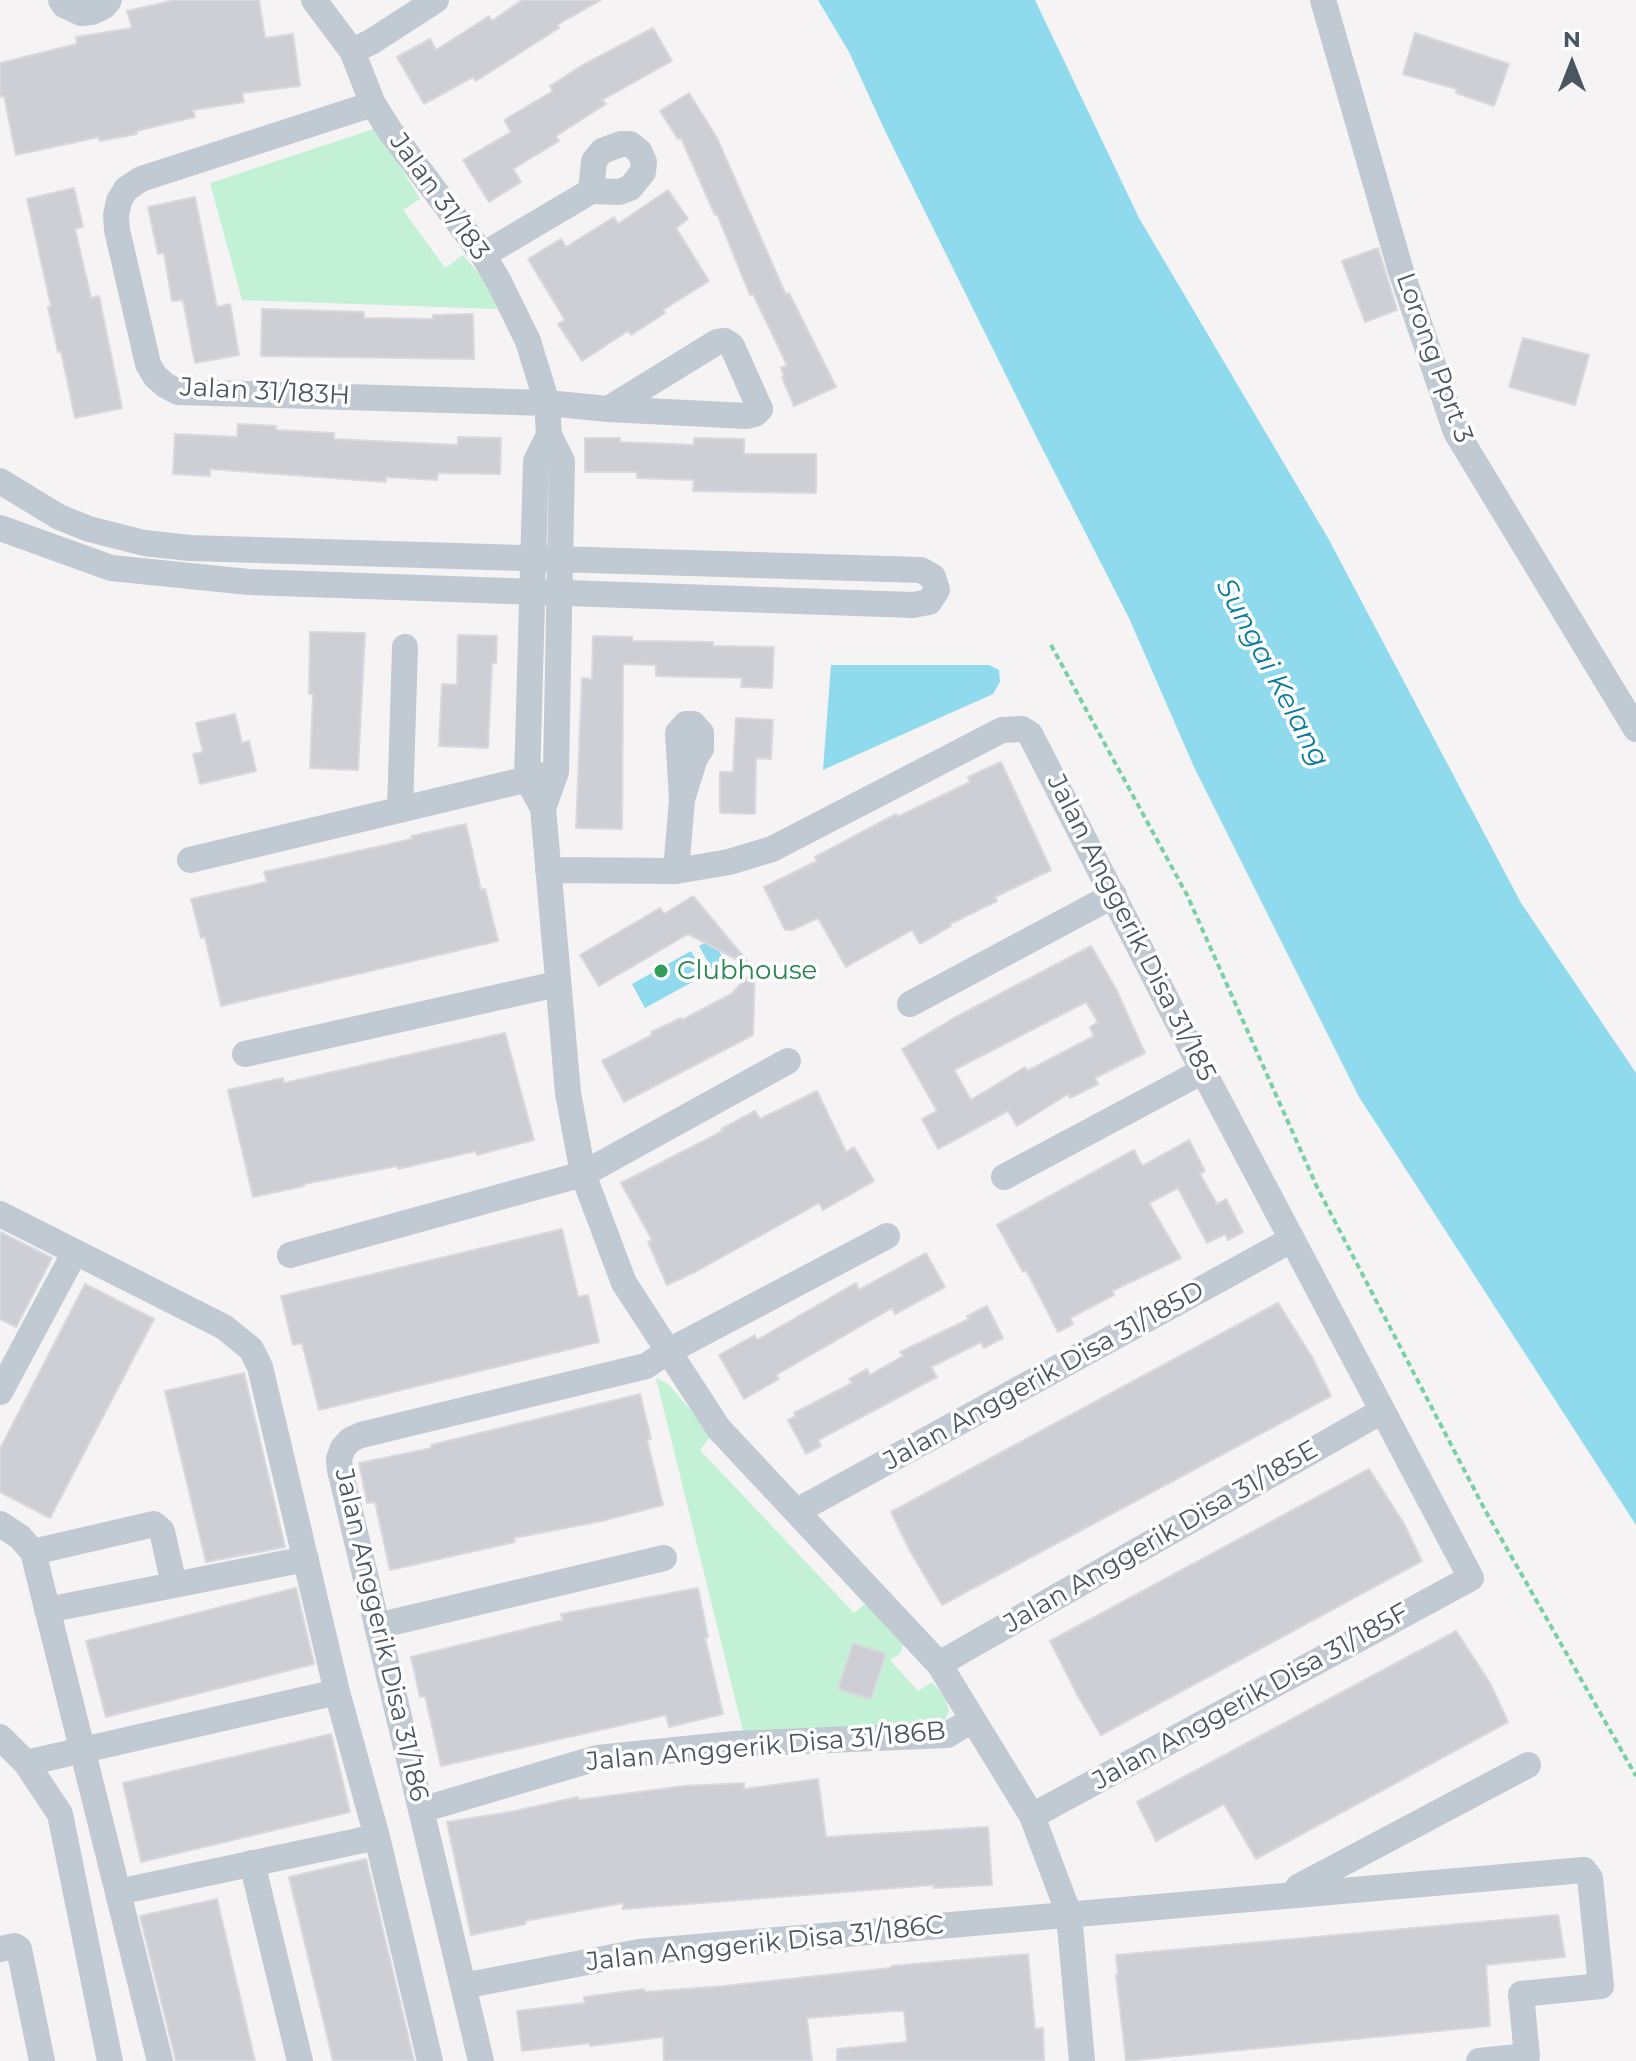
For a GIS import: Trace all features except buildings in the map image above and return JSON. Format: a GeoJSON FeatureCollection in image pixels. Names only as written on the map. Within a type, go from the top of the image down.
{"type":"FeatureCollection","features":[{"type":"Feature","properties":{"kind":"street"},"geometry":{"type":"LineString","coordinates":[[61,0],[64,5],[81,13],[103,7],[109,0]]}},
{"type":"Feature","properties":{"kind":"street","name":"Jalan 31/183"},"geometry":{"type":"LineString","coordinates":[[314,0],[352,51],[373,104],[483,255],[499,282],[528,341],[547,403],[549,435]]}},
{"type":"Feature","properties":{"kind":"street"},"geometry":{"type":"LineString","coordinates":[[352,51],[436,0]]}},
{"type":"Feature","properties":{"kind":"street","name":"Lorong Pprt 3"},"geometry":{"type":"LineString","coordinates":[[1323,0],[1400,268],[1456,432],[1636,729]]}},
{"type":"Feature","properties":{"kind":"street","name":"Jalan 31/183H"},"geometry":{"type":"LineString","coordinates":[[373,104],[141,179],[126,189],[119,201],[117,230],[148,364],[165,385],[178,392],[547,403]]}},
{"type":"Feature","properties":{"kind":"street"},"geometry":{"type":"LineString","coordinates":[[483,255],[591,191]]}},
{"type":"Feature","properties":{"kind":"street"},"geometry":{"type":"LineString","coordinates":[[547,403],[608,409],[747,416],[760,409],[732,346],[725,341],[717,342],[608,409]]}},
{"type":"Feature","properties":{"kind":"street"},"geometry":{"type":"LineString","coordinates":[[549,435],[536,461],[527,779],[543,808],[568,1093],[583,1174],[624,1283],[719,1429],[939,1664],[1032,1816],[1069,1914],[1082,2061]]}},
{"type":"Feature","properties":{"kind":"street"},"geometry":{"type":"LineString","coordinates":[[543,808],[556,772],[562,491],[562,461],[549,435]]}},
{"type":"Feature","properties":{"kind":"street"},"geometry":{"type":"LineString","coordinates":[[0,481],[59,517],[89,529],[144,543],[190,548],[921,570],[933,577],[937,590],[929,602],[913,605],[249,582],[111,568],[0,528]]}},
{"type":"Feature","properties":{"kind":"street"},"geometry":{"type":"LineString","coordinates":[[536,490],[562,491]]}},
{"type":"Feature","properties":{"kind":"street"},"geometry":{"type":"LineString","coordinates":[[400,810],[405,647]]}},
{"type":"Feature","properties":{"kind":"street","name":"Jalan Anggerik Disa 31/185"},"geometry":{"type":"LineString","coordinates":[[548,870],[676,871],[729,862],[772,849],[1002,730],[1022,729],[1037,742],[1203,1071],[1471,1578]]}},
{"type":"Feature","properties":{"kind":"street"},"geometry":{"type":"LineString","coordinates":[[190,860],[556,772]]}},
{"type":"Feature","properties":{"kind":"street"},"geometry":{"type":"LineString","coordinates":[[676,871],[682,799]]}},
{"type":"Feature","properties":{"kind":"street"},"geometry":{"type":"LineString","coordinates":[[910,1004],[1114,895]]}},
{"type":"Feature","properties":{"kind":"street"},"geometry":{"type":"LineString","coordinates":[[245,1054],[557,984]]}},
{"type":"Feature","properties":{"kind":"street"},"geometry":{"type":"LineString","coordinates":[[290,1255],[583,1174],[788,1061]]}},
{"type":"Feature","properties":{"kind":"street"},"geometry":{"type":"LineString","coordinates":[[1004,1177],[1203,1071]]}},
{"type":"Feature","properties":{"kind":"street"},"geometry":{"type":"LineString","coordinates":[[0,1214],[224,1327],[251,1349],[260,1367],[337,1692],[377,1837],[430,2061]]}},
{"type":"Feature","properties":{"kind":"street"},"geometry":{"type":"LineString","coordinates":[[667,1352],[887,1236]]}},
{"type":"Feature","properties":{"kind":"street","name":"Jalan Anggerik Disa 31/185D"},"geometry":{"type":"LineString","coordinates":[[797,1511],[1291,1240]]}},
{"type":"Feature","properties":{"kind":"street"},"geometry":{"type":"LineString","coordinates":[[3,1378],[75,1252]]}},
{"type":"Feature","properties":{"kind":"street","name":"Jalan Anggerik Disa 31/186"},"geometry":{"type":"LineString","coordinates":[[481,2061],[339,1459],[350,1440],[646,1366],[667,1352]]}},
{"type":"Feature","properties":{"kind":"street","name":"Jalan Anggerik Disa 31/185E"},"geometry":{"type":"LineString","coordinates":[[939,1664],[1382,1411]]}},
{"type":"Feature","properties":{"kind":"street"},"geometry":{"type":"LineString","coordinates":[[0,1524],[20,1537],[33,1552],[160,2061]]}},
{"type":"Feature","properties":{"kind":"street"},"geometry":{"type":"LineString","coordinates":[[33,1552],[154,1524],[162,1531],[174,1585]]}},
{"type":"Feature","properties":{"kind":"street"},"geometry":{"type":"LineString","coordinates":[[377,1626],[664,1558]]}},
{"type":"Feature","properties":{"kind":"street"},"geometry":{"type":"LineString","coordinates":[[47,1610],[306,1559]]}},
{"type":"Feature","properties":{"kind":"street","name":"Jalan Anggerik Disa 31/185F"},"geometry":{"type":"LineString","coordinates":[[1032,1816],[1471,1578]]}},
{"type":"Feature","properties":{"kind":"street"},"geometry":{"type":"LineString","coordinates":[[26,1763],[337,1692]]}},
{"type":"Feature","properties":{"kind":"street","name":"Jalan Anggerik Disa 31/186B"},"geometry":{"type":"LineString","coordinates":[[421,1810],[597,1758],[734,1744],[947,1735],[972,1720]]}},
{"type":"Feature","properties":{"kind":"street"},"geometry":{"type":"LineString","coordinates":[[0,1737],[26,1763],[60,1814],[110,2061]]}},
{"type":"Feature","properties":{"kind":"street"},"geometry":{"type":"LineString","coordinates":[[1286,1894],[1528,1765]]}},
{"type":"Feature","properties":{"kind":"street"},"geometry":{"type":"LineString","coordinates":[[118,1892],[377,1837]]}},
{"type":"Feature","properties":{"kind":"street"},"geometry":{"type":"LineString","coordinates":[[252,1863],[300,2061]]}},
{"type":"Feature","properties":{"kind":"street","name":"Jalan Anggerik Disa 31/186C"},"geometry":{"type":"LineString","coordinates":[[463,1986],[639,1952],[1577,1868],[1584,1870],[1590,1878],[1601,1986],[1521,1994],[1527,2056],[1479,2061]]}},
{"type":"Feature","properties":{"kind":"street"},"geometry":{"type":"LineString","coordinates":[[0,1949],[15,1946],[19,1949],[42,2061]]}},
{"type":"Feature","properties":{"kind":"path"},"geometry":{"type":"LineString","coordinates":[[1051,645],[1187,895],[1317,1187],[1455,1454],[1636,1776]]}},
{"type":"Feature","properties":{"kind":"green space"},"geometry":{"type":"Polygon","coordinates":[[[377,128],[420,199],[403,210],[445,268],[463,255],[487,284],[497,309],[242,300],[210,183],[377,128]]]}},
{"type":"Feature","properties":{"kind":"green space"},"geometry":{"type":"Polygon","coordinates":[[[656,1378],[668,1384],[712,1435],[700,1450],[854,1613],[870,1600],[900,1635],[903,1645],[900,1654],[890,1660],[918,1691],[932,1682],[944,1696],[949,1710],[945,1720],[931,1724],[744,1735],[656,1378]]]}},
{"type":"Feature","properties":{"kind":"water","name":"Sungai Kelang"},"geometry":{"type":"Polygon","coordinates":[[[818,0],[1035,0],[1139,218],[1328,538],[1521,903],[1636,1073],[1636,1525],[1359,1097],[1194,767],[1129,618],[886,133],[849,52],[818,0]]]}},
{"type":"Feature","properties":{"kind":"water"},"geometry":{"type":"Polygon","coordinates":[[[831,665],[989,665],[999,670],[1000,682],[993,694],[823,770],[831,665]]]}},
{"type":"Feature","properties":{"kind":"water"},"geometry":{"type":"Polygon","coordinates":[[[712,939],[726,963],[713,971],[699,946],[712,939]]]}},
{"type":"Feature","properties":{"kind":"water"},"geometry":{"type":"Polygon","coordinates":[[[691,951],[705,975],[645,1008],[632,984],[691,951]]]}},
{"type":"Feature","properties":{"kind":"place","name":"Clubhouse"},"geometry":{"type":"Point","coordinates":[661,971]}}]}
